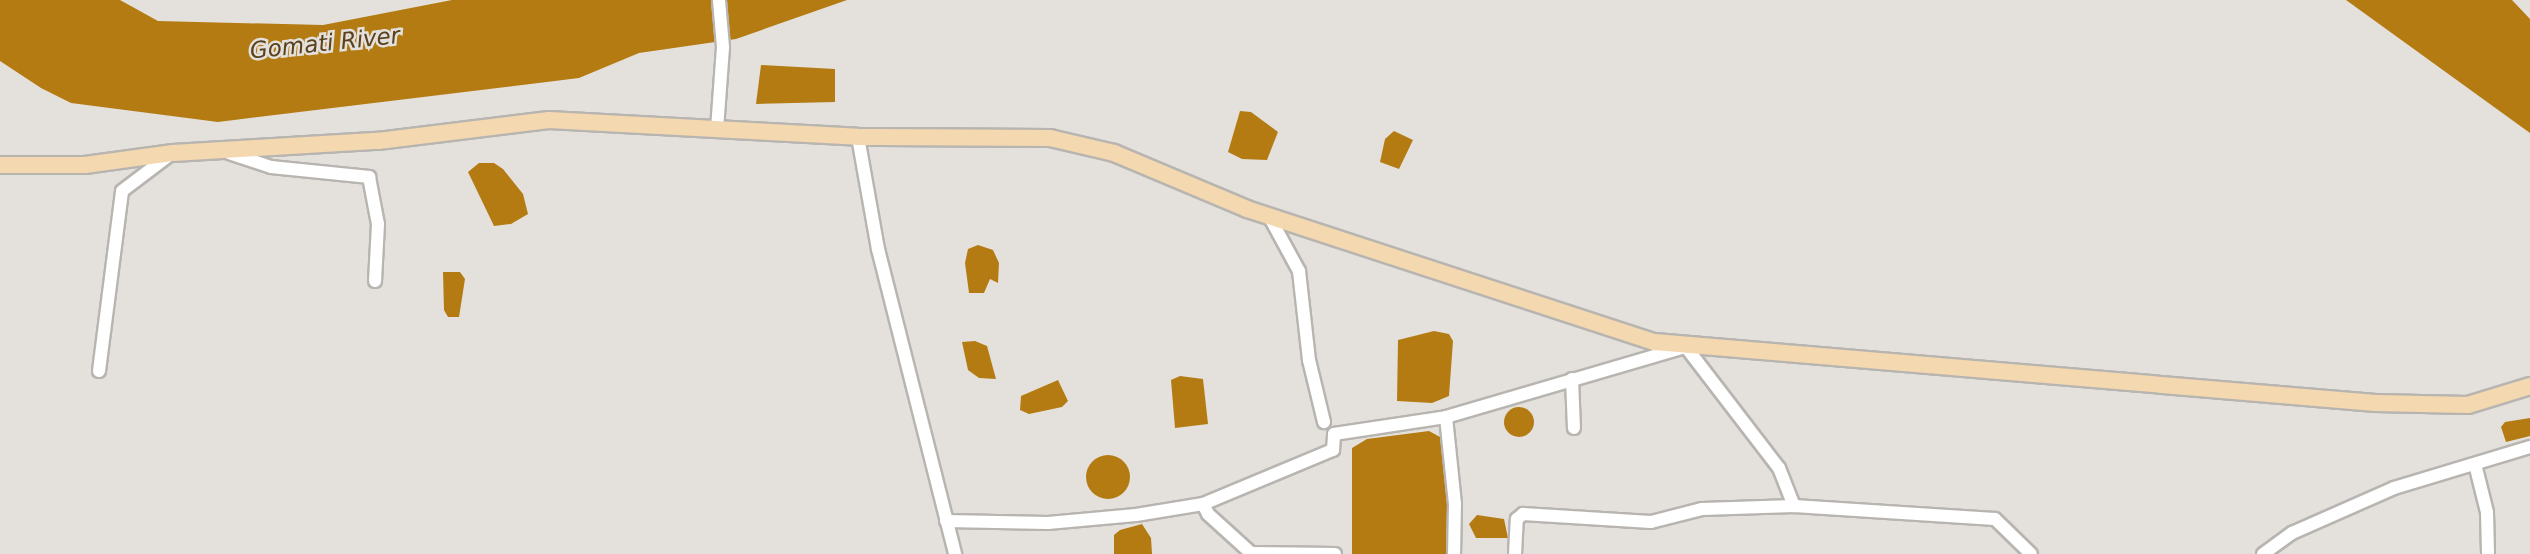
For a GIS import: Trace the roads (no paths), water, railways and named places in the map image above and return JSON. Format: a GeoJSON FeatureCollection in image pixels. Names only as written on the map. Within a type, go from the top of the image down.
{"type":"FeatureCollection","features":[{"type":"Feature","properties":{"kind":"main road"},"geometry":{"type":"LineString","coordinates":[[3,166],[85,165],[173,153],[229,153],[549,120],[858,137],[1051,138],[1114,153],[1269,216],[1626,334],[1686,347],[2375,403],[2468,405],[2530,386]]}},
{"type":"Feature","properties":{"kind":"street"},"geometry":{"type":"LineString","coordinates":[[717,128],[723,47],[719,0]]}},
{"type":"Feature","properties":{"kind":"street"},"geometry":{"type":"LineString","coordinates":[[858,137],[878,249],[955,554]]}},
{"type":"Feature","properties":{"kind":"street"},"geometry":{"type":"LineString","coordinates":[[99,371],[122,191],[173,153]]}},
{"type":"Feature","properties":{"kind":"street"},"geometry":{"type":"LineString","coordinates":[[229,153],[271,167],[369,177],[378,224],[375,281]]}},
{"type":"Feature","properties":{"kind":"street"},"geometry":{"type":"LineString","coordinates":[[1269,216],[1299,271],[1309,360],[1324,422]]}},
{"type":"Feature","properties":{"kind":"street"},"geometry":{"type":"LineString","coordinates":[[946,521],[1048,523],[1136,515],[1203,503],[1333,450],[1334,434],[1446,417],[1686,347],[1779,468],[1794,506]]}},
{"type":"Feature","properties":{"kind":"street"},"geometry":{"type":"LineString","coordinates":[[1572,379],[1574,428]]}},
{"type":"Feature","properties":{"kind":"street"},"geometry":{"type":"LineString","coordinates":[[1446,417],[1455,503],[1454,554]]}},
{"type":"Feature","properties":{"kind":"street"},"geometry":{"type":"LineString","coordinates":[[2263,554],[2292,533],[2394,488],[2530,447]]}},
{"type":"Feature","properties":{"kind":"street"},"geometry":{"type":"LineString","coordinates":[[2475,464],[2487,512],[2488,554]]}},
{"type":"Feature","properties":{"kind":"street"},"geometry":{"type":"LineString","coordinates":[[1203,503],[1208,514],[1251,553],[1335,554]]}},
{"type":"Feature","properties":{"kind":"street"},"geometry":{"type":"LineString","coordinates":[[1515,554],[1517,519],[1522,514],[1651,522],[1702,509],[1794,506],[1996,519],[2031,554]]}},
{"type":"Feature","properties":{"kind":"water","name":"Gomati River"},"geometry":{"type":"Polygon","coordinates":[[[0,0],[120,0],[158,21],[323,25],[452,0],[847,0],[736,39],[639,53],[579,78],[218,122],[71,103],[41,88],[0,61],[0,0]]]}},
{"type":"Feature","properties":{"kind":"water"},"geometry":{"type":"Polygon","coordinates":[[[2346,0],[2512,0],[2530,19],[2530,133],[2346,0]]]}},
{"type":"Feature","properties":{"kind":"water"},"geometry":{"type":"Polygon","coordinates":[[[761,65],[835,69],[835,102],[756,104],[761,65]]]}},
{"type":"Feature","properties":{"kind":"water"},"geometry":{"type":"Polygon","coordinates":[[[1240,111],[1251,112],[1278,132],[1267,160],[1242,159],[1228,152],[1240,111]]]}},
{"type":"Feature","properties":{"kind":"water"},"geometry":{"type":"Polygon","coordinates":[[[1394,131],[1413,140],[1399,169],[1380,162],[1385,139],[1394,131]]]}},
{"type":"Feature","properties":{"kind":"water"},"geometry":{"type":"Polygon","coordinates":[[[479,163],[494,163],[503,169],[523,194],[528,214],[511,224],[494,226],[468,172],[479,163]]]}},
{"type":"Feature","properties":{"kind":"water"},"geometry":{"type":"Polygon","coordinates":[[[978,245],[993,250],[999,263],[998,283],[990,279],[984,293],[969,293],[965,263],[968,249],[978,245]]]}},
{"type":"Feature","properties":{"kind":"water"},"geometry":{"type":"Polygon","coordinates":[[[443,272],[460,272],[465,279],[459,317],[448,317],[444,310],[443,272]]]}},
{"type":"Feature","properties":{"kind":"water"},"geometry":{"type":"Polygon","coordinates":[[[1434,331],[1449,334],[1453,341],[1449,396],[1432,403],[1397,401],[1398,340],[1434,331]]]}},
{"type":"Feature","properties":{"kind":"water"},"geometry":{"type":"Polygon","coordinates":[[[975,341],[987,346],[996,379],[979,378],[968,370],[962,342],[975,341]]]}},
{"type":"Feature","properties":{"kind":"water"},"geometry":{"type":"Polygon","coordinates":[[[1180,376],[1203,379],[1208,424],[1175,428],[1171,380],[1180,376]]]}},
{"type":"Feature","properties":{"kind":"water"},"geometry":{"type":"Polygon","coordinates":[[[1058,380],[1068,401],[1062,407],[1029,414],[1020,410],[1021,396],[1058,380]]]}},
{"type":"Feature","properties":{"kind":"water"},"geometry":{"type":"Polygon","coordinates":[[[1519,407],[1530,411],[1534,422],[1530,433],[1519,437],[1508,433],[1504,422],[1508,411],[1519,407]]]}},
{"type":"Feature","properties":{"kind":"water"},"geometry":{"type":"Polygon","coordinates":[[[2530,418],[2530,436],[2506,442],[2501,427],[2505,422],[2530,418]]]}},
{"type":"Feature","properties":{"kind":"water"},"geometry":{"type":"Polygon","coordinates":[[[1429,431],[1442,438],[1450,513],[1446,538],[1450,554],[1352,554],[1352,448],[1367,439],[1429,431]]]}},
{"type":"Feature","properties":{"kind":"water"},"geometry":{"type":"Polygon","coordinates":[[[1108,455],[1124,461],[1130,477],[1124,493],[1108,499],[1092,493],[1086,477],[1092,461],[1108,455]]]}},
{"type":"Feature","properties":{"kind":"water"},"geometry":{"type":"Polygon","coordinates":[[[1477,515],[1504,519],[1508,538],[1476,538],[1469,524],[1477,515]]]}},
{"type":"Feature","properties":{"kind":"water"},"geometry":{"type":"Polygon","coordinates":[[[1142,524],[1151,538],[1152,554],[1114,554],[1114,535],[1120,530],[1142,524]]]}}]}
